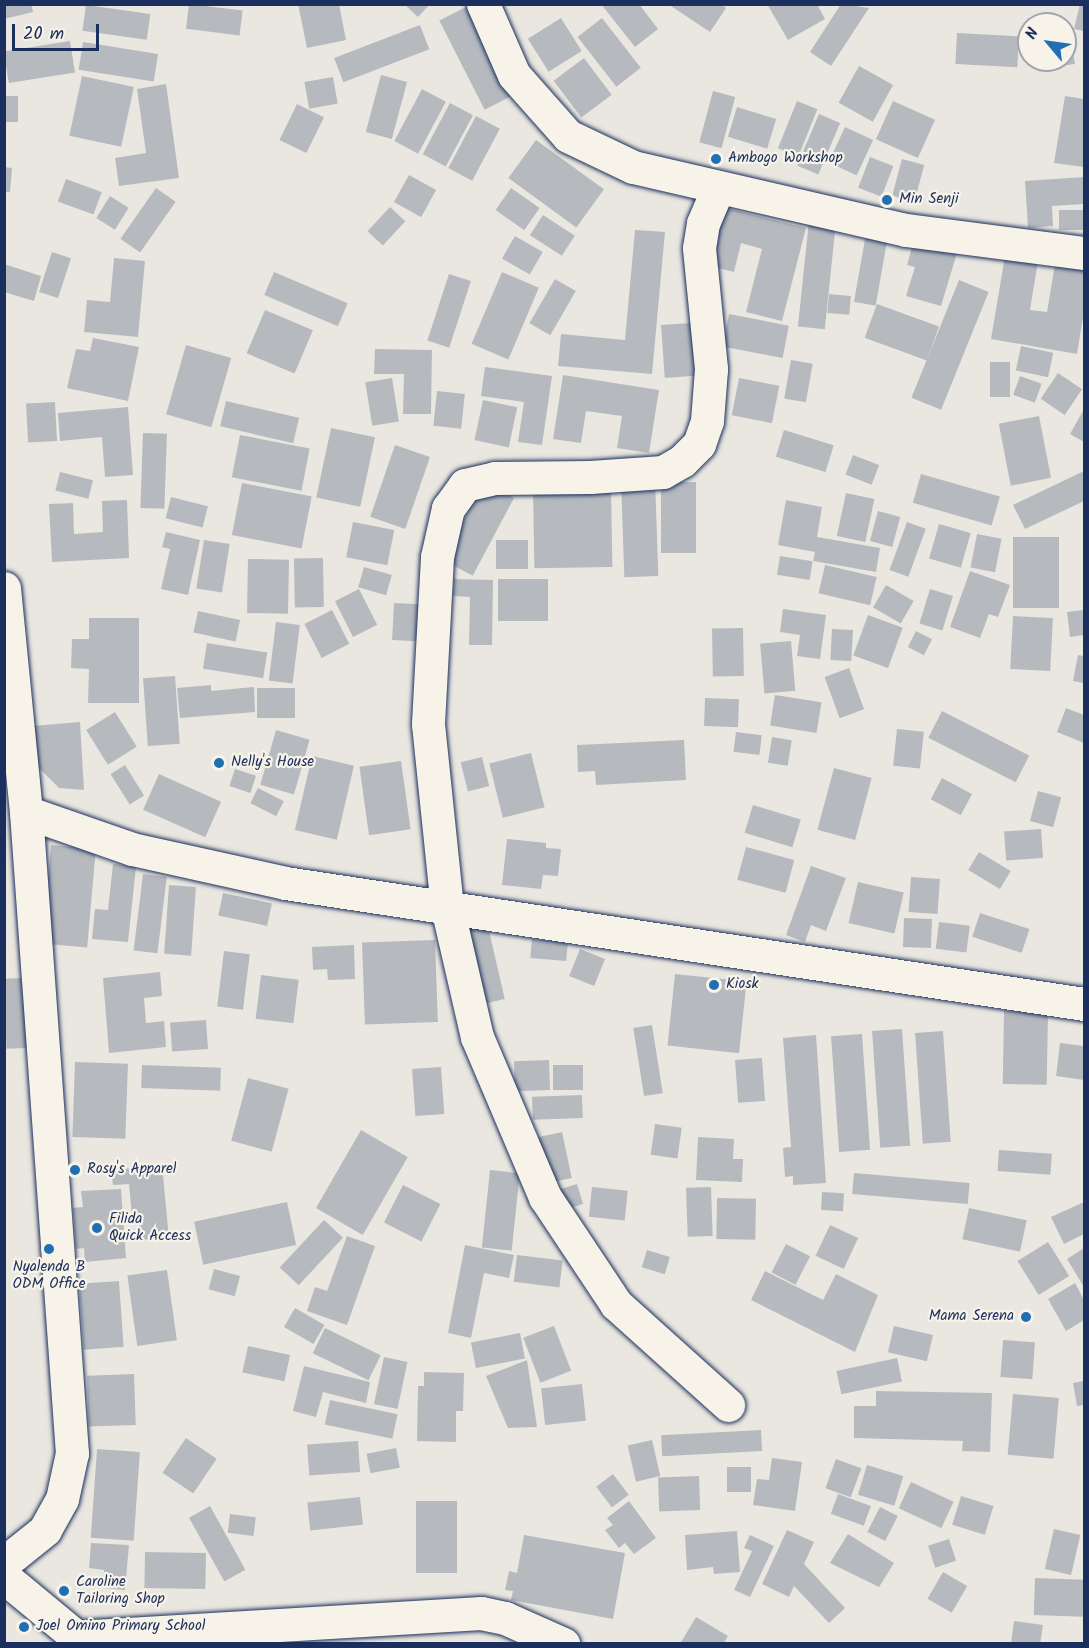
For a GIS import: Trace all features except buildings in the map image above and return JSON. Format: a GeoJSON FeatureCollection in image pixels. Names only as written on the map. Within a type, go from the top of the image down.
{"type":"FeatureCollection","features":[{"type":"Feature","properties":{"kind":"street"},"geometry":{"type":"LineString","coordinates":[[483,4],[514,75],[568,136],[633,167],[906,230],[1084,254]]}},
{"type":"Feature","properties":{"kind":"street"},"geometry":{"type":"LineString","coordinates":[[718,188],[703,222],[699,248],[711,369],[707,421],[699,444],[682,461],[663,472],[479,479],[465,485],[448,508],[437,557],[428,724],[447,907],[477,1037],[545,1197],[616,1304],[728,1405]]}},
{"type":"Feature","properties":{"kind":"street"},"geometry":{"type":"LineString","coordinates":[[4,588],[26,812],[72,1453],[62,1499],[45,1530],[4,1563]]}},
{"type":"Feature","properties":{"kind":"street"},"geometry":{"type":"LineString","coordinates":[[26,812],[132,849],[285,883],[1084,1004]]}},
{"type":"Feature","properties":{"kind":"street"},"geometry":{"type":"LineString","coordinates":[[4,1577],[81,1640],[481,1614],[515,1622],[563,1644]]}},
{"type":"Feature","properties":{"kind":"place","name":"Ambogo Workshop"},"geometry":{"type":"Point","coordinates":[716,159]}},
{"type":"Feature","properties":{"kind":"place","name":"Min Senji"},"geometry":{"type":"Point","coordinates":[887,200]}},
{"type":"Feature","properties":{"kind":"place","name":"Nelly's House"},"geometry":{"type":"Point","coordinates":[219,763]}},
{"type":"Feature","properties":{"kind":"place","name":"Kiosk"},"geometry":{"type":"Point","coordinates":[714,985]}},
{"type":"Feature","properties":{"kind":"place","name":"Rosy's Apparel"},"geometry":{"type":"Point","coordinates":[75,1170]}},
{"type":"Feature","properties":{"kind":"place","name":"Filida Quick Access"},"geometry":{"type":"Point","coordinates":[97,1228]}},
{"type":"Feature","properties":{"kind":"place","name":"Nyalenda B ODM Office"},"geometry":{"type":"Point","coordinates":[49,1249]}},
{"type":"Feature","properties":{"kind":"place","name":"Mama Serena"},"geometry":{"type":"Point","coordinates":[1026,1317]}},
{"type":"Feature","properties":{"kind":"place","name":"Caroline Tailoring Shop"},"geometry":{"type":"Point","coordinates":[64,1591]}},
{"type":"Feature","properties":{"kind":"place","name":"Joel Omino Primary School"},"geometry":{"type":"Point","coordinates":[24,1627]}}]}
